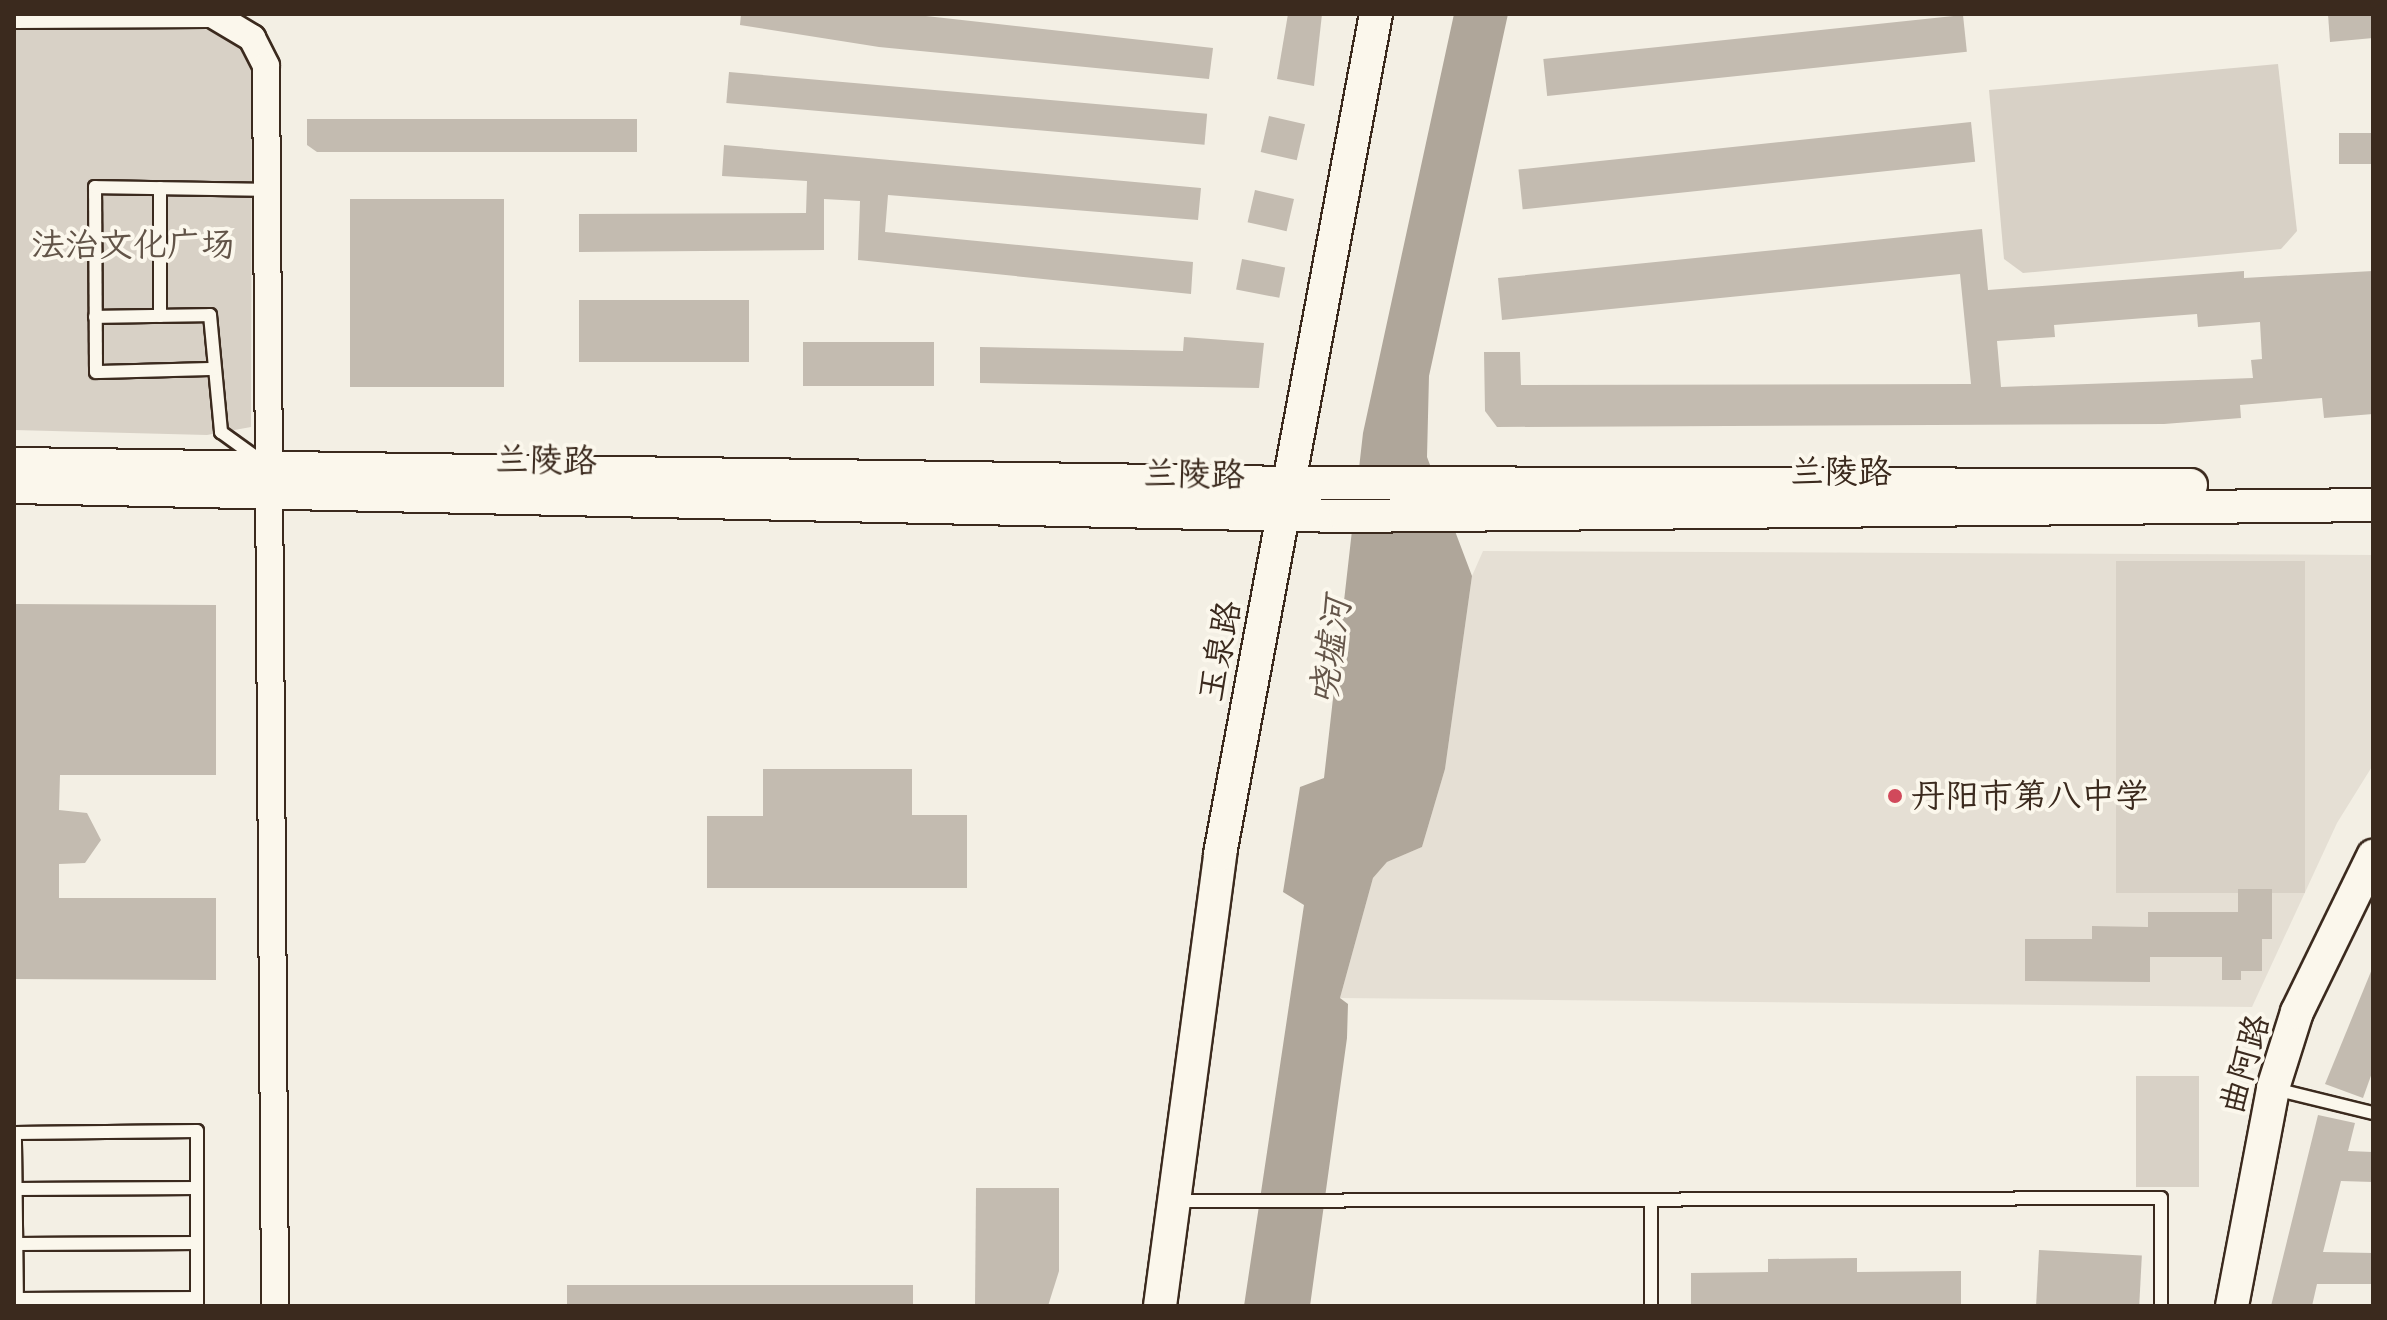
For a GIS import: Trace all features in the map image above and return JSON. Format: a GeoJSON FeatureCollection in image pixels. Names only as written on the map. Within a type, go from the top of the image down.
{"type":"FeatureCollection","features":[{"type":"Feature","properties":{"kind":"street"},"geometry":{"type":"LineString","coordinates":[[14,15],[212,14],[234,21],[266,66],[272,481],[275,1306]]}},
{"type":"Feature","properties":{"kind":"street","name":"玉泉路"},"geometry":{"type":"LineString","coordinates":[[1160,1306],[1220,854],[1376,14]]}},
{"type":"Feature","properties":{"kind":"street","name":"兰陵路"},"geometry":{"type":"LineString","coordinates":[[14,464],[272,481]]}},
{"type":"Feature","properties":{"kind":"street","name":"兰陵路"},"geometry":{"type":"LineString","coordinates":[[14,487],[272,481],[1286,499],[1345,516],[1453,498],[2373,485]]}},
{"type":"Feature","properties":{"kind":"street","name":"兰陵路"},"geometry":{"type":"LineString","coordinates":[[1286,499],[1341,484],[1453,498],[2373,505]]}},
{"type":"Feature","properties":{"kind":"street","name":"曲阿路"},"geometry":{"type":"LineString","coordinates":[[2232,1306],[2273,1088],[2297,1012],[2373,856]]}},
{"type":"Feature","properties":{"kind":"lane"},"geometry":{"type":"LineString","coordinates":[[213,369],[96,372],[95,187],[268,190]]}},
{"type":"Feature","properties":{"kind":"lane"},"geometry":{"type":"LineString","coordinates":[[160,188],[160,316]]}},
{"type":"Feature","properties":{"kind":"lane"},"geometry":{"type":"LineString","coordinates":[[95,317],[210,315],[221,432],[272,481]]}},
{"type":"Feature","properties":{"kind":"lane"},"geometry":{"type":"LineString","coordinates":[[2273,1088],[2373,1113]]}},
{"type":"Feature","properties":{"kind":"lane"},"geometry":{"type":"LineString","coordinates":[[197,1131],[197,1188],[197,1302],[17,1302],[15,1133],[197,1131]]}},
{"type":"Feature","properties":{"kind":"lane"},"geometry":{"type":"LineString","coordinates":[[15,1189],[197,1188]]}},
{"type":"Feature","properties":{"kind":"lane"},"geometry":{"type":"LineString","coordinates":[[1175,1201],[2161,1198],[2161,1306]]}},
{"type":"Feature","properties":{"kind":"lane"},"geometry":{"type":"LineString","coordinates":[[1651,1200],[1651,1306]]}},
{"type":"Feature","properties":{"kind":"lane"},"geometry":{"type":"LineString","coordinates":[[16,1244],[197,1243]]}},
{"type":"Feature","properties":{"kind":"shaded area"},"geometry":{"type":"Polygon","coordinates":[[[1454,14],[1508,14],[1429,376],[1427,457],[1472,576],[1445,769],[1422,847],[1387,862],[1373,878],[1340,998],[1348,1004],[1347,1038],[1310,1306],[1244,1306],[1304,905],[1283,892],[1300,787],[1324,778],[1363,433],[1454,14]]]}},
{"type":"Feature","properties":{"kind":"shaded area","name":"丹阳市第八中学"},"geometry":{"type":"Polygon","coordinates":[[[1483,551],[2373,555],[2373,765],[2337,823],[2252,1007],[1340,998],[1373,878],[1387,862],[1422,847],[1445,769],[1472,576],[1483,551]]]}},
{"type":"Feature","properties":{"kind":"green space","name":"法治文化广场"},"geometry":{"type":"Polygon","coordinates":[[[14,29],[208,30],[238,42],[252,64],[251,427],[207,435],[14,430],[14,29]]]}},
{"type":"Feature","properties":{"kind":"green space"},"geometry":{"type":"Polygon","coordinates":[[[2278,64],[2297,231],[2281,249],[2023,273],[2004,259],[1989,90],[2278,64]]]}},
{"type":"Feature","properties":{"kind":"green space"},"geometry":{"type":"Polygon","coordinates":[[[2116,561],[2305,561],[2305,893],[2116,893],[2116,561]]]}},
{"type":"Feature","properties":{"kind":"green space"},"geometry":{"type":"Polygon","coordinates":[[[2136,1076],[2199,1076],[2199,1187],[2136,1187],[2136,1076]]]}},
{"type":"Feature","properties":{"kind":"building"},"geometry":{"type":"Polygon","coordinates":[[[741,14],[908,14],[1213,48],[1209,79],[879,47],[740,25],[741,14]]]}},
{"type":"Feature","properties":{"kind":"building"},"geometry":{"type":"Polygon","coordinates":[[[1288,14],[1322,14],[1314,86],[1277,79],[1288,14]]]}},
{"type":"Feature","properties":{"kind":"building"},"geometry":{"type":"Polygon","coordinates":[[[2328,14],[2373,14],[2373,38],[2330,42],[2328,14]]]}},
{"type":"Feature","properties":{"kind":"building"},"geometry":{"type":"Polygon","coordinates":[[[1963,15],[1967,52],[1547,96],[1543,59],[1963,15]]]}},
{"type":"Feature","properties":{"kind":"building"},"geometry":{"type":"Polygon","coordinates":[[[729,72],[1207,114],[1204,145],[726,103],[729,72]]]}},
{"type":"Feature","properties":{"kind":"building"},"geometry":{"type":"Polygon","coordinates":[[[1269,116],[1305,124],[1297,160],[1261,152],[1269,116]]]}},
{"type":"Feature","properties":{"kind":"building"},"geometry":{"type":"Polygon","coordinates":[[[307,119],[637,119],[637,152],[317,152],[307,145],[307,119]]]}},
{"type":"Feature","properties":{"kind":"building"},"geometry":{"type":"Polygon","coordinates":[[[1971,122],[1975,162],[1523,209],[1518,170],[1971,122]]]}},
{"type":"Feature","properties":{"kind":"building"},"geometry":{"type":"Polygon","coordinates":[[[2339,133],[2373,133],[2373,164],[2339,164],[2339,133]]]}},
{"type":"Feature","properties":{"kind":"building"},"geometry":{"type":"Polygon","coordinates":[[[724,145],[1201,188],[1198,220],[888,195],[885,232],[1193,262],[1191,294],[858,260],[860,201],[824,199],[824,250],[579,252],[579,214],[806,213],[807,181],[722,176],[724,145]]]}},
{"type":"Feature","properties":{"kind":"building"},"geometry":{"type":"Polygon","coordinates":[[[1255,190],[1294,199],[1287,231],[1248,222],[1255,190]]]}},
{"type":"Feature","properties":{"kind":"building"},"geometry":{"type":"Polygon","coordinates":[[[350,199],[504,199],[504,387],[350,387],[350,199]]]}},
{"type":"Feature","properties":{"kind":"building"},"geometry":{"type":"Polygon","coordinates":[[[1982,229],[1988,290],[2244,271],[2244,278],[2373,271],[2373,414],[2324,418],[2322,398],[2240,405],[2241,418],[2164,424],[1497,427],[1485,411],[1484,352],[1520,352],[1521,385],[1971,384],[1960,274],[1502,320],[1498,278],[1982,229]],[[2197,314],[2054,325],[2055,337],[1997,341],[2001,387],[2253,378],[2251,360],[2262,359],[2260,322],[2198,327],[2197,314]]]}},
{"type":"Feature","properties":{"kind":"building"},"geometry":{"type":"Polygon","coordinates":[[[1242,259],[1285,267],[1279,298],[1236,289],[1242,259]]]}},
{"type":"Feature","properties":{"kind":"building"},"geometry":{"type":"Polygon","coordinates":[[[579,300],[749,300],[749,362],[579,362],[579,300]]]}},
{"type":"Feature","properties":{"kind":"building"},"geometry":{"type":"Polygon","coordinates":[[[1184,337],[1264,343],[1259,388],[980,383],[980,347],[1183,351],[1184,337]]]}},
{"type":"Feature","properties":{"kind":"building"},"geometry":{"type":"Polygon","coordinates":[[[803,342],[934,342],[934,386],[803,386],[803,342]]]}},
{"type":"Feature","properties":{"kind":"building"},"geometry":{"type":"Polygon","coordinates":[[[14,604],[216,605],[216,775],[60,775],[59,810],[87,813],[101,840],[85,863],[59,864],[59,898],[216,898],[216,980],[14,979],[14,604]]]}},
{"type":"Feature","properties":{"kind":"building"},"geometry":{"type":"Polygon","coordinates":[[[763,769],[912,769],[912,815],[967,815],[967,888],[707,888],[707,816],[763,816],[763,769]]]}},
{"type":"Feature","properties":{"kind":"building"},"geometry":{"type":"Polygon","coordinates":[[[2238,889],[2272,889],[2272,939],[2262,939],[2262,971],[2241,971],[2241,980],[2222,980],[2222,957],[2150,957],[2150,982],[2025,981],[2025,939],[2092,939],[2092,926],[2148,927],[2148,912],[2238,912],[2238,889]]]}},
{"type":"Feature","properties":{"kind":"building"},"geometry":{"type":"Polygon","coordinates":[[[2372,969],[2373,1070],[2363,1098],[2325,1084],[2372,969]]]}},
{"type":"Feature","properties":{"kind":"building"},"geometry":{"type":"Polygon","coordinates":[[[2318,1115],[2355,1123],[2348,1151],[2373,1152],[2373,1182],[2341,1181],[2323,1252],[2373,1253],[2373,1284],[2317,1284],[2312,1306],[2271,1306],[2318,1115]]]}},
{"type":"Feature","properties":{"kind":"building"},"geometry":{"type":"Polygon","coordinates":[[[976,1188],[1059,1188],[1059,1271],[1048,1306],[975,1306],[976,1188]]]}},
{"type":"Feature","properties":{"kind":"building"},"geometry":{"type":"Polygon","coordinates":[[[2039,1250],[2142,1255],[2139,1306],[2036,1306],[2039,1250]]]}},
{"type":"Feature","properties":{"kind":"building"},"geometry":{"type":"Polygon","coordinates":[[[1857,1258],[1857,1272],[1961,1271],[1961,1306],[1691,1306],[1691,1273],[1768,1272],[1768,1259],[1857,1258]]]}},
{"type":"Feature","properties":{"kind":"building"},"geometry":{"type":"Polygon","coordinates":[[[567,1285],[913,1285],[913,1306],[567,1306],[567,1285]]]}},
{"type":"Feature","properties":{"kind":"place","name":"丹阳市第八中学"},"geometry":{"type":"Point","coordinates":[1895,796]}},
{"type":"Feature","properties":{"kind":"water label","name":"哓墟河"},"geometry":{"type":"Point","coordinates":[1331,651]}}]}
